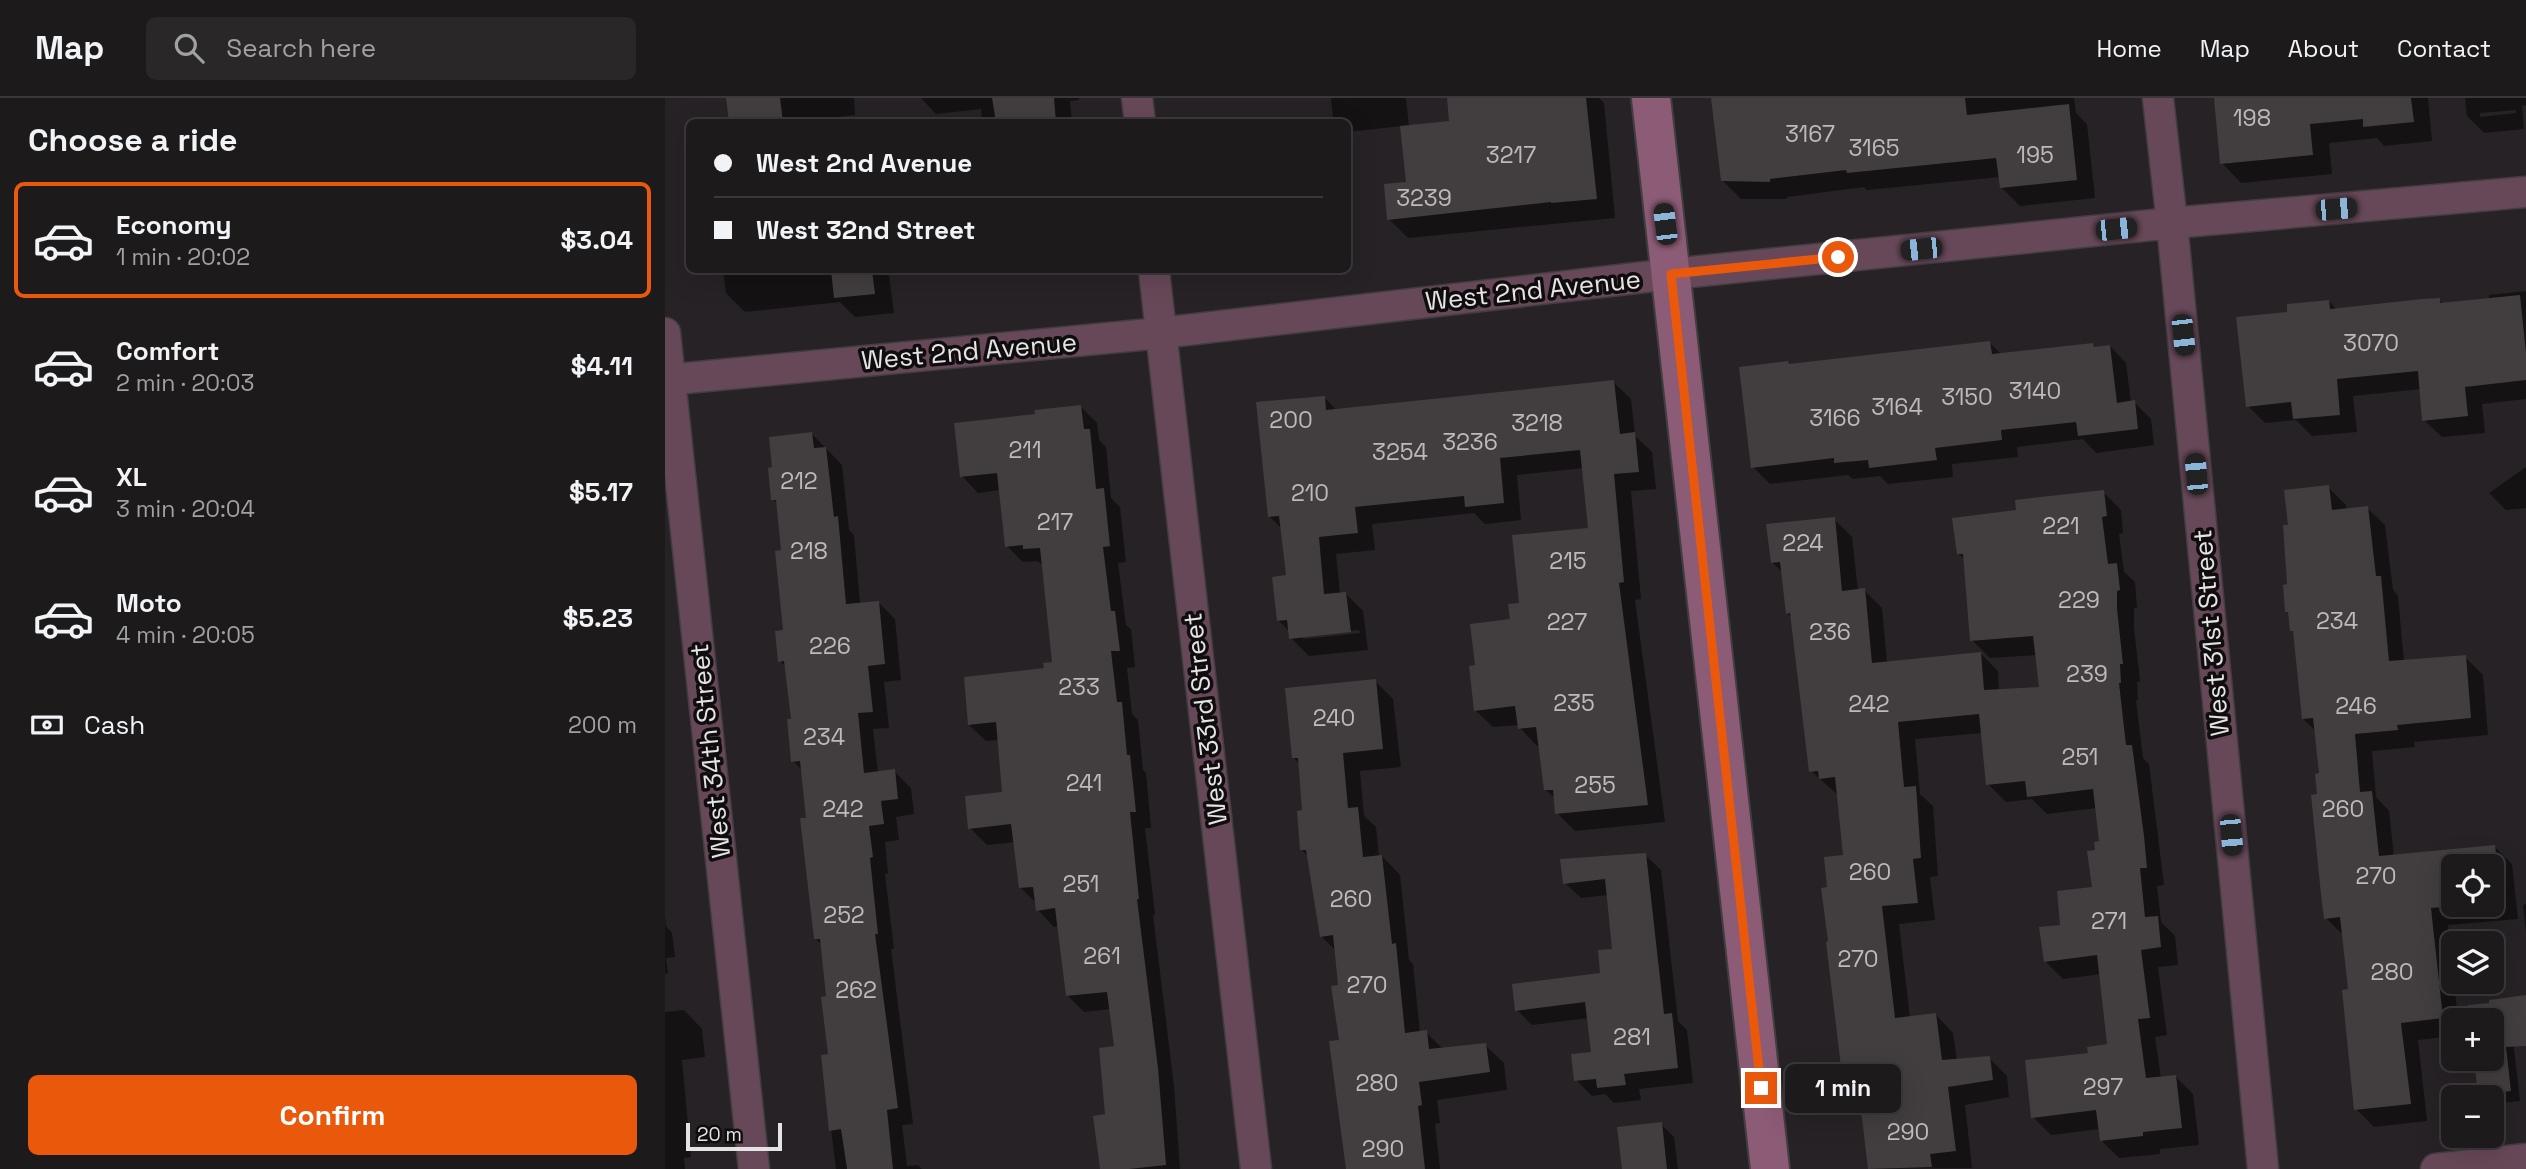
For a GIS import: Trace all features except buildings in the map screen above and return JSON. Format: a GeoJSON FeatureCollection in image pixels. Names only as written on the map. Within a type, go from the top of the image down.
{"type":"FeatureCollection","features":[{"type":"Feature","properties":{"kind":"street"},"geometry":{"type":"LineString","coordinates":[[1137,98],[1140,119]]}},
{"type":"Feature","properties":{"kind":"street"},"geometry":{"type":"LineString","coordinates":[[1651,98],[1770,1169]]}},
{"type":"Feature","properties":{"kind":"street","name":"West 31st Street"},"geometry":{"type":"LineString","coordinates":[[2158,98],[2263,1169]]}},
{"type":"Feature","properties":{"kind":"street","name":"West 2nd Avenue"},"geometry":{"type":"LineString","coordinates":[[667,379],[1161,332],[1671,274],[2172,223],[2526,192]]}},
{"type":"Feature","properties":{"kind":"street","name":"West 33rd Street"},"geometry":{"type":"LineString","coordinates":[[1154,273],[1256,1169]]}},
{"type":"Feature","properties":{"kind":"street","name":"West 34th Street"},"geometry":{"type":"LineString","coordinates":[[665,333],[667,379],[754,1169]]}},
{"type":"Feature","properties":{"kind":"street"},"geometry":{"type":"LineString","coordinates":[[2436,1169],[2526,1159]]}},
{"type":"Feature","properties":{"kind":"route"},"geometry":{"type":"LineString","coordinates":[[1761,1088],[1671,274],[1838,257]]}}]}
